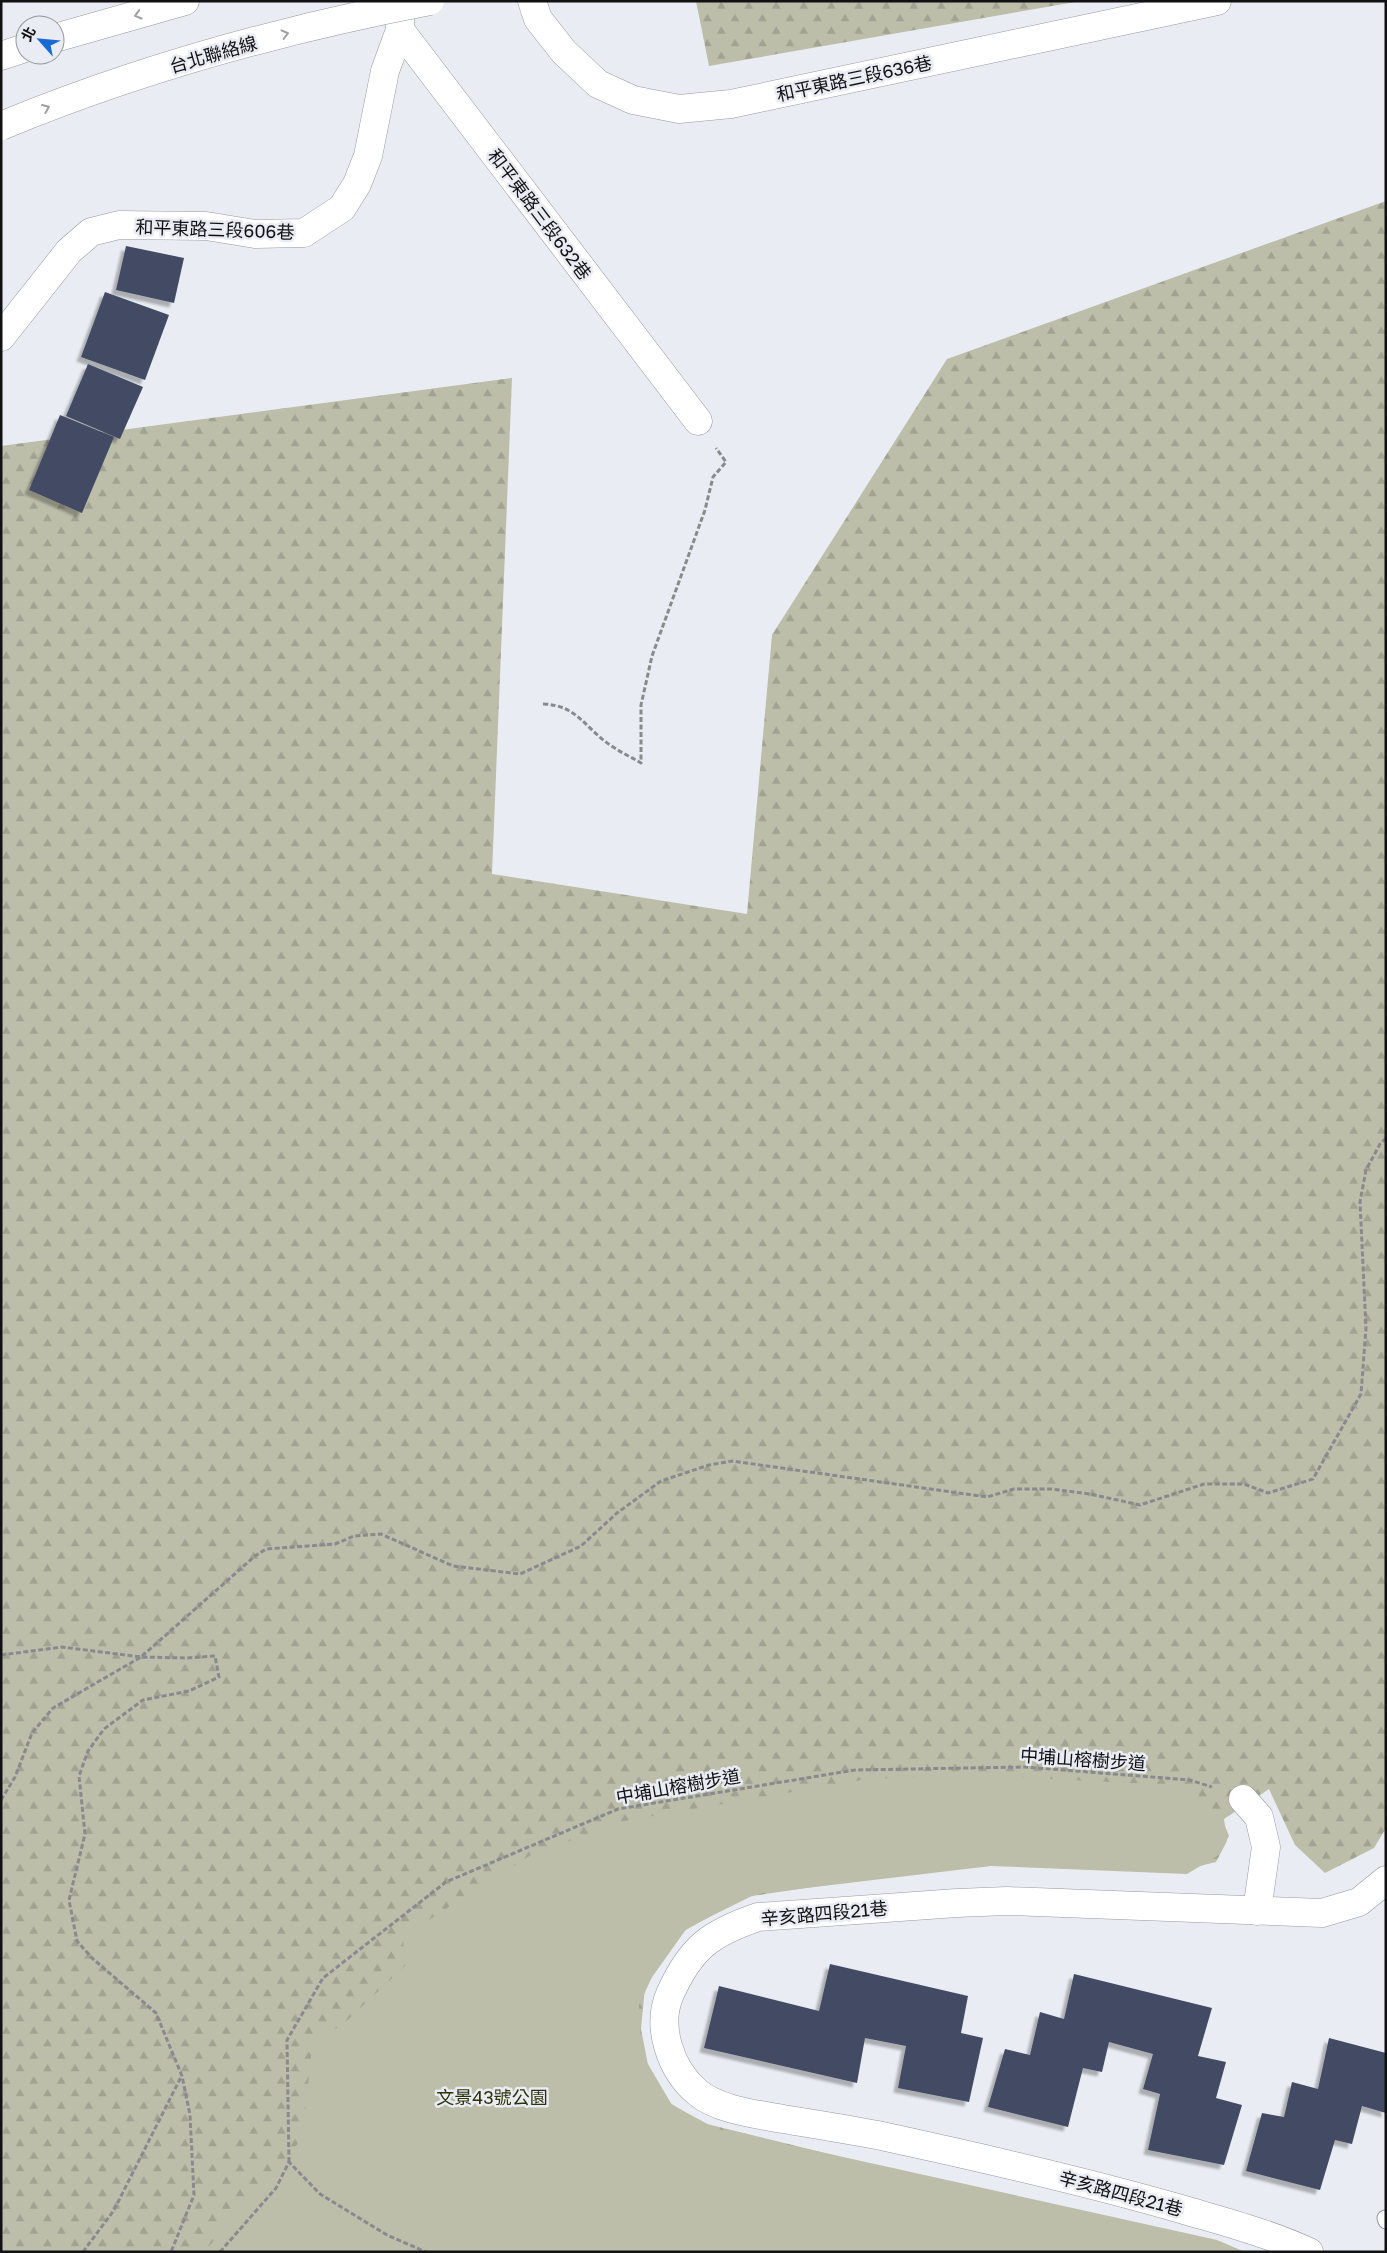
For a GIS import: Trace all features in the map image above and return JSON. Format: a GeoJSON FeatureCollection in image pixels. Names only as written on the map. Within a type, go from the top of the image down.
{"type":"FeatureCollection","features":[{"type":"Feature","properties":{"kind":"main road"},"geometry":{"type":"LineString","coordinates":[[65,35],[184,1]]}},
{"type":"Feature","properties":{"kind":"main road"},"geometry":{"type":"LineString","coordinates":[[400,1],[400,30]]}},
{"type":"Feature","properties":{"kind":"main road","name":"台北聯絡線"},"geometry":{"type":"LineString","coordinates":[[1,126],[73,97],[218,51],[364,14],[430,1]]}},
{"type":"Feature","properties":{"kind":"main road","name":"和平東路三段636巷"},"geometry":{"type":"LineString","coordinates":[[532,1],[538,19],[564,52],[598,84],[633,100],[679,109],[731,104],[1217,1]]}},
{"type":"Feature","properties":{"kind":"main road","name":"和平東路三段606巷"},"geometry":{"type":"LineString","coordinates":[[1,337],[69,251],[92,232],[119,225],[206,226],[255,234],[304,233],[342,208],[357,184],[368,156],[384,71],[400,30]]}},
{"type":"Feature","properties":{"kind":"main road","name":"和平東路三段632巷"},"geometry":{"type":"LineString","coordinates":[[400,30],[698,421]]}},
{"type":"Feature","properties":{"kind":"main road"},"geometry":{"type":"LineString","coordinates":[[1,56],[15,51]]}},
{"type":"Feature","properties":{"kind":"main road"},"geometry":{"type":"LineString","coordinates":[[1243,1799],[1259,1818],[1266,1847],[1257,1911]]}},
{"type":"Feature","properties":{"kind":"main road","name":"辛亥路四段21巷"},"geometry":{"type":"LineString","coordinates":[[1309,2252],[1279,2238],[1103,2186],[875,2135],[731,2110],[697,2092],[676,2065],[664,2035],[665,2005],[679,1974],[700,1946],[728,1928],[758,1917],[1007,1901],[1322,1913],[1359,1902],[1386,1880]]}},
{"type":"Feature","properties":{"kind":"path"},"geometry":{"type":"LineString","coordinates":[[543,704],[556,704],[578,716],[609,744],[641,763],[641,706],[652,656],[705,510],[713,476],[726,462],[698,421]]}},
{"type":"Feature","properties":{"kind":"path"},"geometry":{"type":"LineString","coordinates":[[1,1800],[15,1777],[32,1733],[53,1708],[141,1657],[255,1556],[266,1549],[335,1544],[354,1536],[381,1534],[453,1566],[520,1574],[580,1546],[617,1512],[661,1480],[709,1465],[732,1462],[987,1497],[1014,1489],[1051,1489],[1090,1494],[1140,1505],[1204,1484],[1244,1484],[1268,1493],[1313,1479],[1360,1394],[1366,1328],[1360,1202],[1366,1170],[1380,1144],[1386,1138]]}},
{"type":"Feature","properties":{"kind":"path"},"geometry":{"type":"LineString","coordinates":[[1,1655],[62,1647],[141,1657],[186,1658],[215,1656],[220,1677],[189,1691],[143,1700],[104,1729],[88,1751],[79,1776],[85,1834],[69,1900],[77,1941],[92,1958],[156,2013],[182,2076],[190,2116],[194,2195],[171,2252]]}},
{"type":"Feature","properties":{"kind":"path","name":"中埔山榕樹步道"},"geometry":{"type":"LineString","coordinates":[[290,2162],[287,2040],[323,1978],[446,1882],[618,1809],[856,1770],[1005,1767],[1190,1780],[1243,1799]]}},
{"type":"Feature","properties":{"kind":"path"},"geometry":{"type":"LineString","coordinates":[[83,2252],[114,2210],[182,2076]]}},
{"type":"Feature","properties":{"kind":"path"},"geometry":{"type":"LineString","coordinates":[[220,2252],[276,2188],[290,2162],[320,2194],[387,2235],[426,2252]]}},
{"type":"Feature","properties":{"kind":"green space"},"geometry":{"type":"Polygon","coordinates":[[[696,1],[1081,1],[709,66],[696,1]]]}},
{"type":"Feature","properties":{"kind":"green space"},"geometry":{"type":"Polygon","coordinates":[[[1386,201],[1386,1828],[1374,1848],[1325,1873],[1295,1845],[1269,1789],[1224,1819],[1227,1841],[1216,1862],[1187,1869],[961,1865],[745,1897],[684,1931],[645,1987],[641,2029],[648,2065],[670,2103],[703,2123],[1227,2252],[1,2252],[1,446],[512,378],[492,874],[747,914],[772,635],[947,359],[1386,201]]]}},
{"type":"Feature","properties":{"kind":"green space","name":"文景43號公園"},"geometry":{"type":"Polygon","coordinates":[[[975,1775],[1149,1784],[1194,1793],[1221,1816],[1229,1836],[1217,1856],[1187,1874],[991,1866],[756,1894],[687,1928],[652,1977],[639,2005],[642,2054],[672,2105],[717,2129],[1217,2240],[1245,2252],[204,2252],[302,2139],[314,2030],[339,2028],[405,1966],[403,1936],[531,1855],[624,1821],[867,1779],[975,1775]]]}},
{"type":"Feature","properties":{"kind":"building"},"geometry":{"type":"Polygon","coordinates":[[[126,246],[184,258],[174,303],[116,290],[126,246]]]}},
{"type":"Feature","properties":{"kind":"building"},"geometry":{"type":"Polygon","coordinates":[[[105,292],[169,315],[145,380],[81,357],[105,292]]]}},
{"type":"Feature","properties":{"kind":"building"},"geometry":{"type":"Polygon","coordinates":[[[88,364],[143,387],[120,439],[66,416],[88,364]]]}},
{"type":"Feature","properties":{"kind":"building"},"geometry":{"type":"Polygon","coordinates":[[[60,415],[114,437],[82,513],[29,490],[60,415]]]}},
{"type":"Feature","properties":{"kind":"building"},"geometry":{"type":"Polygon","coordinates":[[[830,1964],[968,1996],[961,2033],[983,2038],[969,2102],[898,2088],[906,2046],[865,2038],[857,2083],[704,2048],[719,1986],[819,2011],[830,1964]]]}},
{"type":"Feature","properties":{"kind":"building"},"geometry":{"type":"Polygon","coordinates":[[[1074,1974],[1212,2008],[1198,2056],[1226,2062],[1216,2098],[1242,2105],[1224,2165],[1148,2150],[1160,2094],[1143,2089],[1153,2054],[1109,2042],[1102,2072],[1083,2068],[1068,2127],[988,2107],[1005,2049],[1030,2055],[1040,2012],[1064,2019],[1074,1974]]]}},
{"type":"Feature","properties":{"kind":"building"},"geometry":{"type":"Polygon","coordinates":[[[1329,2038],[1386,2053],[1386,2113],[1362,2106],[1352,2144],[1335,2140],[1320,2190],[1246,2171],[1262,2113],[1284,2117],[1292,2082],[1318,2089],[1329,2038]]]}}]}
